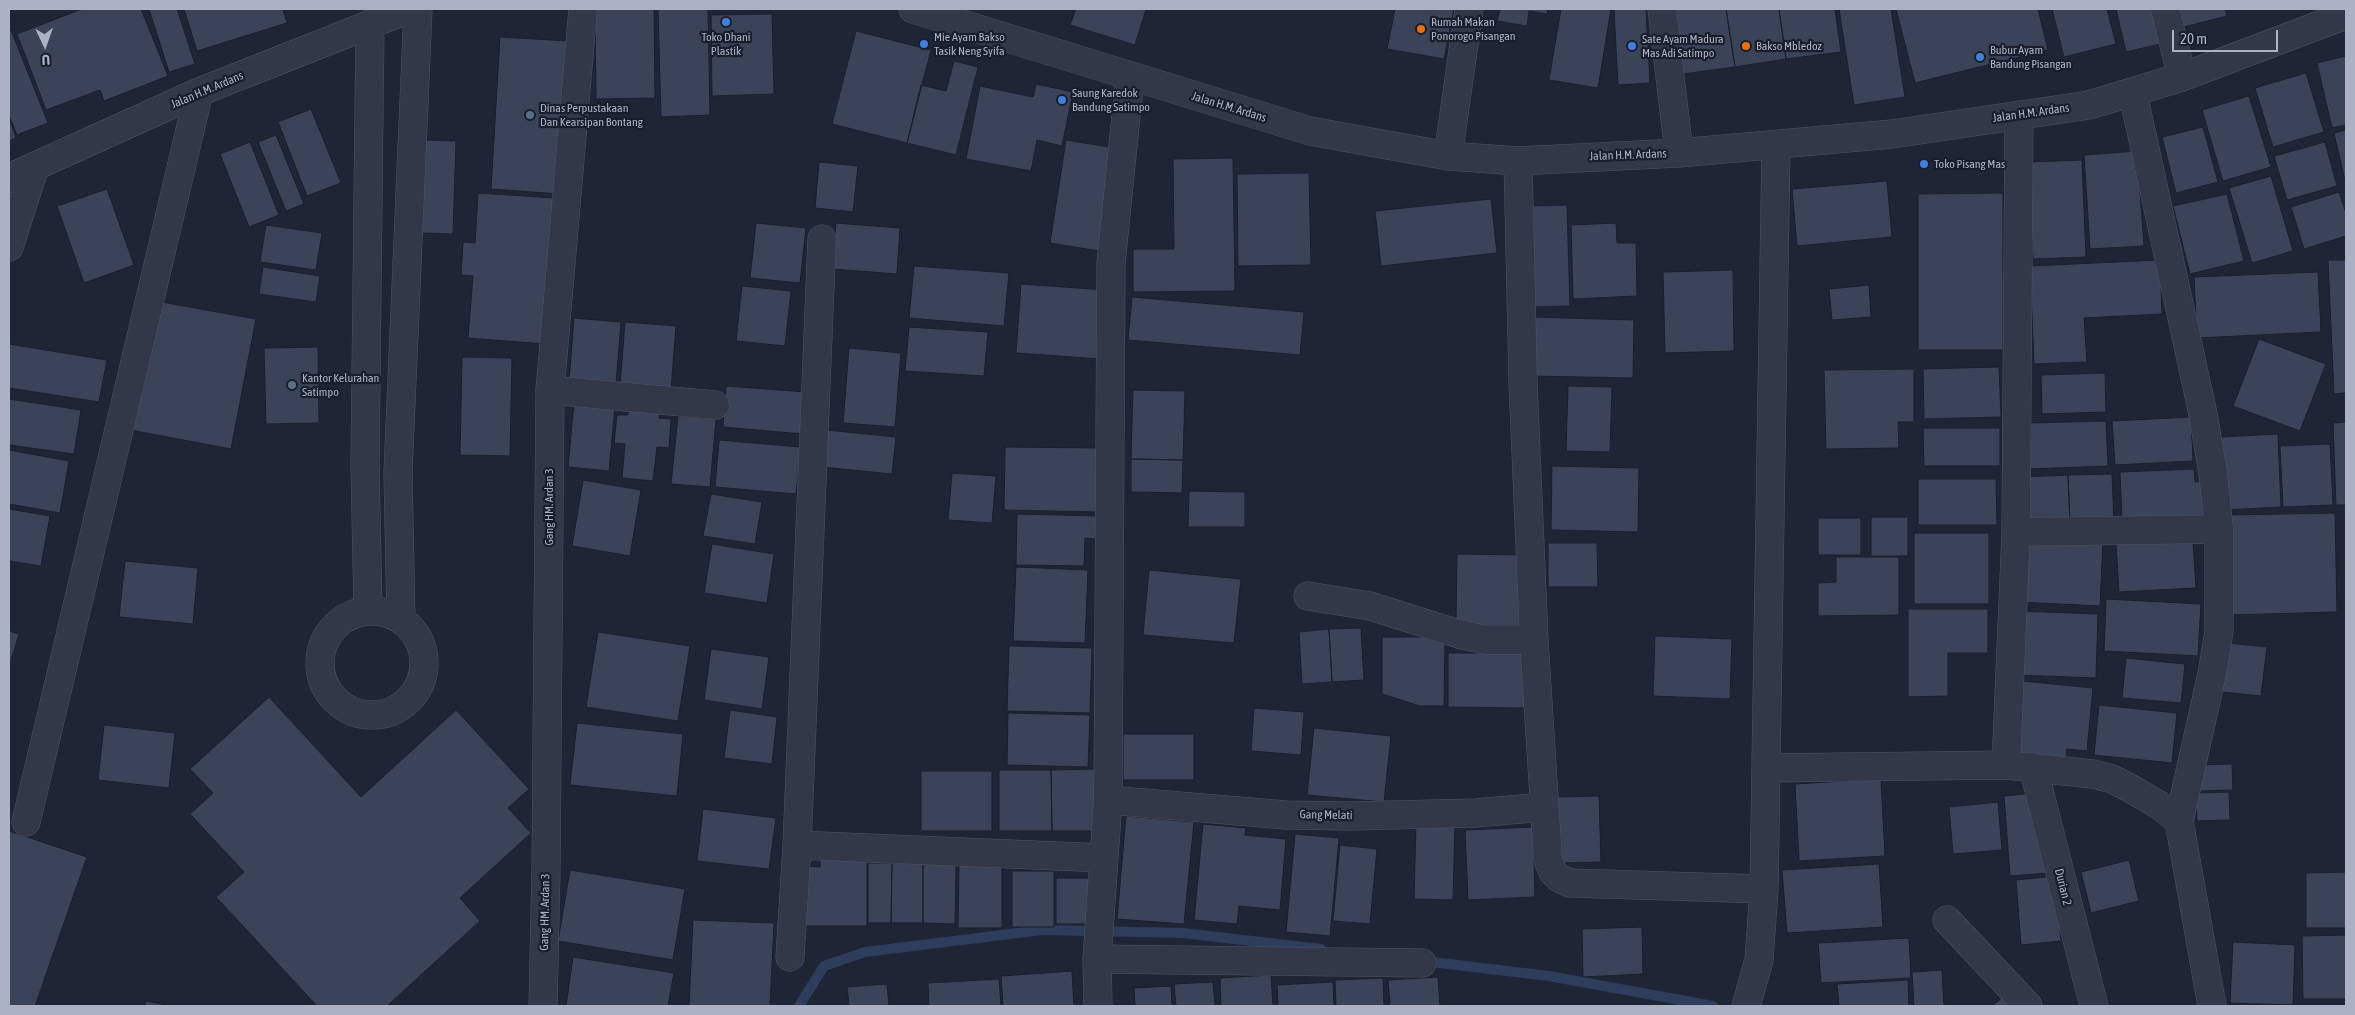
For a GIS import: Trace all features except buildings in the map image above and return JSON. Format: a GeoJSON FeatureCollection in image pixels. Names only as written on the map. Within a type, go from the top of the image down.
{"type":"FeatureCollection","features":[{"type":"Feature","properties":{"kind":"street","name":"Jalan H.M. Ardans"},"geometry":{"type":"LineString","coordinates":[[9,178],[199,92],[409,9]]}},
{"type":"Feature","properties":{"kind":"street"},"geometry":{"type":"LineString","coordinates":[[401,620],[398,472],[418,9]]}},
{"type":"Feature","properties":{"kind":"street","name":"Gang HM. Ardan 3"},"geometry":{"type":"LineString","coordinates":[[543,1006],[550,390],[583,9]]}},
{"type":"Feature","properties":{"kind":"street"},"geometry":{"type":"LineString","coordinates":[[1448,156],[1469,9]]}},
{"type":"Feature","properties":{"kind":"street"},"geometry":{"type":"LineString","coordinates":[[1662,9],[1679,153]]}},
{"type":"Feature","properties":{"kind":"street"},"geometry":{"type":"LineString","coordinates":[[2165,9],[2182,77]]}},
{"type":"Feature","properties":{"kind":"street","name":"Jalan H.M. Ardans"},"geometry":{"type":"LineString","coordinates":[[930,11],[1130,77],[1310,131],[1448,156],[1518,160],[1679,153],[1892,134],[2089,105],[2133,94],[2182,77],[2346,15]]}},
{"type":"Feature","properties":{"kind":"street"},"geometry":{"type":"LineString","coordinates":[[368,611],[365,455],[370,24]]}},
{"type":"Feature","properties":{"kind":"street"},"geometry":{"type":"LineString","coordinates":[[1098,1006],[1097,956],[1108,800],[1111,263],[1130,77]]}},
{"type":"Feature","properties":{"kind":"street"},"geometry":{"type":"LineString","coordinates":[[26,822],[199,92]]}},
{"type":"Feature","properties":{"kind":"street"},"geometry":{"type":"LineString","coordinates":[[2133,94],[2203,414],[2213,473],[2219,529],[2219,631],[2212,674],[2179,821],[2212,1006]]}},
{"type":"Feature","properties":{"kind":"street"},"geometry":{"type":"LineString","coordinates":[[2006,765],[2016,532],[2019,115]]}},
{"type":"Feature","properties":{"kind":"street"},"geometry":{"type":"LineString","coordinates":[[1746,1006],[1759,960],[1764,898],[1776,145]]}},
{"type":"Feature","properties":{"kind":"street"},"geometry":{"type":"LineString","coordinates":[[1518,160],[1523,381],[1534,640],[1544,808],[1552,872],[1570,883],[1764,898]]}},
{"type":"Feature","properties":{"kind":"street"},"geometry":{"type":"LineString","coordinates":[[9,247],[35,166]]}},
{"type":"Feature","properties":{"kind":"street"},"geometry":{"type":"LineString","coordinates":[[790,957],[797,845],[822,239]]}},
{"type":"Feature","properties":{"kind":"street"},"geometry":{"type":"LineString","coordinates":[[550,390],[715,405]]}},
{"type":"Feature","properties":{"kind":"street"},"geometry":{"type":"LineString","coordinates":[[2016,532],[2219,529]]}},
{"type":"Feature","properties":{"kind":"street"},"geometry":{"type":"LineString","coordinates":[[1308,596],[1370,606],[1476,638],[1534,640]]}},
{"type":"Feature","properties":{"kind":"street"},"geometry":{"type":"LineString","coordinates":[[368,611],[386,612],[401,620],[414,632],[422,648],[425,664],[421,682],[412,697],[399,708],[383,714],[365,715],[349,710],[335,700],[326,686],[320,670],[321,653],[327,637],[338,624],[352,615],[368,611]]}},
{"type":"Feature","properties":{"kind":"street"},"geometry":{"type":"LineString","coordinates":[[1766,768],[2006,765],[2093,774],[2112,779],[2158,805],[2179,821]]}},
{"type":"Feature","properties":{"kind":"street","name":"Durian 2"},"geometry":{"type":"LineString","coordinates":[[2033,767],[2094,1006]]}},
{"type":"Feature","properties":{"kind":"street","name":"Gang Melati"},"geometry":{"type":"LineString","coordinates":[[1108,800],[1332,816],[1466,813],[1544,808]]}},
{"type":"Feature","properties":{"kind":"street"},"geometry":{"type":"LineString","coordinates":[[797,845],[1104,858]]}},
{"type":"Feature","properties":{"kind":"street"},"geometry":{"type":"LineString","coordinates":[[1947,920],[2028,1006]]}},
{"type":"Feature","properties":{"kind":"street"},"geometry":{"type":"LineString","coordinates":[[1097,956],[1422,963]]}},
{"type":"Feature","properties":{"kind":"waterway"},"geometry":{"type":"LineString","coordinates":[[799,1006],[824,966],[865,952],[1042,930],[1183,933],[1321,949]]}},
{"type":"Feature","properties":{"kind":"waterway"},"geometry":{"type":"LineString","coordinates":[[1423,961],[1549,976],[1713,1006]]}},
{"type":"Feature","properties":{"kind":"place","name":"Toko Dhani Plastik"},"geometry":{"type":"Point","coordinates":[726,22]}},
{"type":"Feature","properties":{"kind":"place","name":"Rumah Makan Ponorogo Pisangan"},"geometry":{"type":"Point","coordinates":[1421,29]}},
{"type":"Feature","properties":{"kind":"place","name":"Mie Ayam Bakso Tasik Neng Syifa"},"geometry":{"type":"Point","coordinates":[924,44]}},
{"type":"Feature","properties":{"kind":"place","name":"Sate Ayam Madura Mas Adi Satimpo"},"geometry":{"type":"Point","coordinates":[1632,46]}},
{"type":"Feature","properties":{"kind":"place","name":"Bakso Mbledoz"},"geometry":{"type":"Point","coordinates":[1746,46]}},
{"type":"Feature","properties":{"kind":"place","name":"Bubur Ayam Bandung Pisangan"},"geometry":{"type":"Point","coordinates":[1980,57]}},
{"type":"Feature","properties":{"kind":"place","name":"Saung Karedok Bandung Satimpo"},"geometry":{"type":"Point","coordinates":[1062,100]}},
{"type":"Feature","properties":{"kind":"place","name":"Dinas Perpustakaan Dan Kearsipan Bontang"},"geometry":{"type":"Point","coordinates":[530,115]}},
{"type":"Feature","properties":{"kind":"place","name":"Toko Pisang Mas"},"geometry":{"type":"Point","coordinates":[1924,164]}},
{"type":"Feature","properties":{"kind":"place","name":"Kantor Kelurahan Satimpo"},"geometry":{"type":"Point","coordinates":[292,385]}}]}
